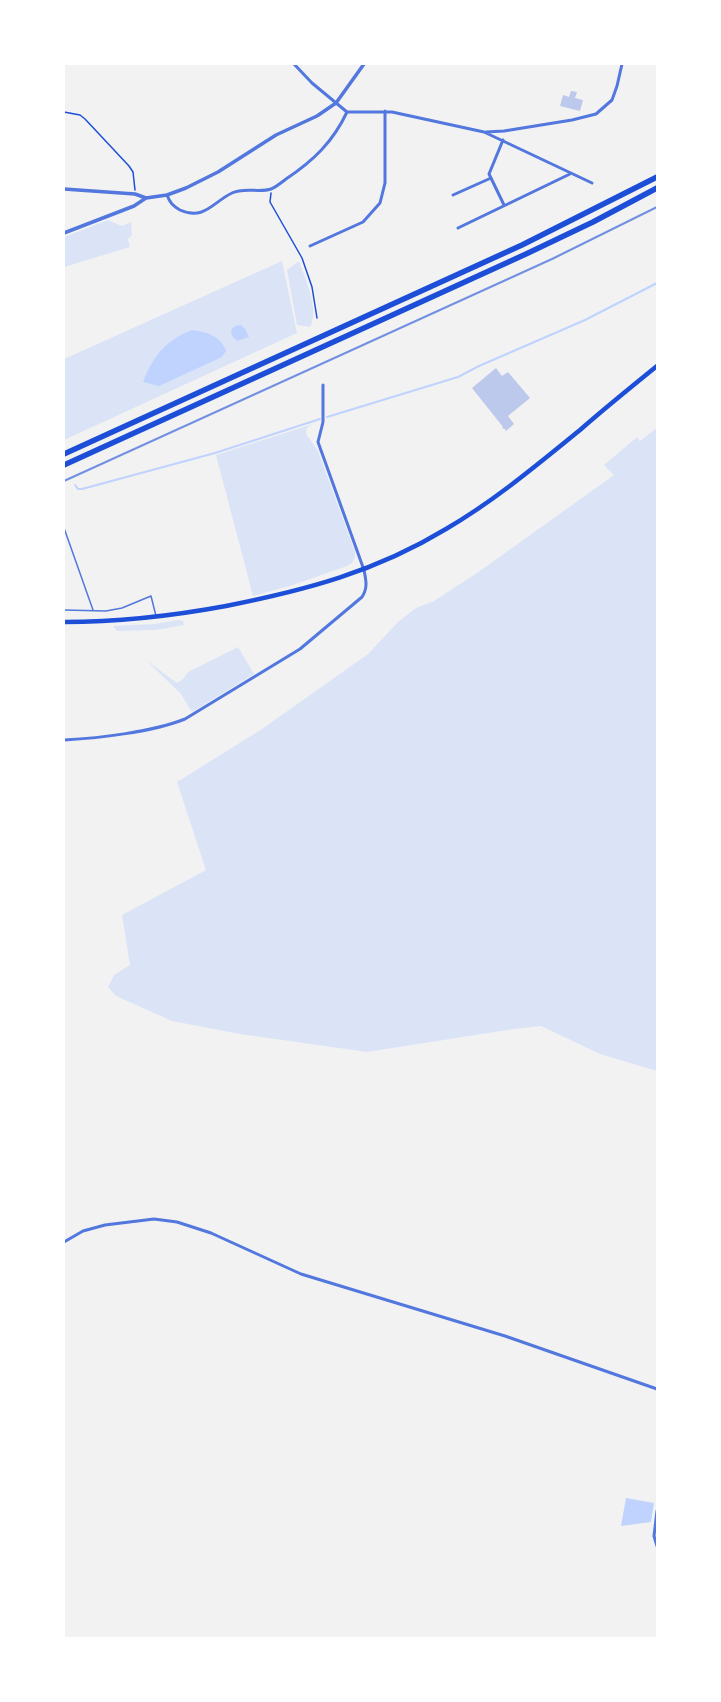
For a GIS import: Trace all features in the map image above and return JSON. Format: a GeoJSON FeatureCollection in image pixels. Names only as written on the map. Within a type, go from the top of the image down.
{"type":"FeatureCollection","features":[{"type":"Feature","properties":{"kind":"highway"},"geometry":{"type":"LineString","coordinates":[[64,454],[522,245],[589,213],[657,177]]}},
{"type":"Feature","properties":{"kind":"highway"},"geometry":{"type":"LineString","coordinates":[[64,465],[506,264],[593,222],[657,188]]}},
{"type":"Feature","properties":{"kind":"main road"},"geometry":{"type":"LineString","coordinates":[[64,622],[108,622],[156,618],[198,612],[279,596],[364,570],[427,540],[480,507],[522,476],[657,366]]}},
{"type":"Feature","properties":{"kind":"street"},"geometry":{"type":"LineString","coordinates":[[294,64],[312,83],[347,112],[385,111],[484,132],[570,174],[592,183]]}},
{"type":"Feature","properties":{"kind":"street"},"geometry":{"type":"LineString","coordinates":[[64,233],[134,206],[146,198],[167,195],[194,185],[276,135],[317,116],[336,103],[364,64]]}},
{"type":"Feature","properties":{"kind":"street"},"geometry":{"type":"LineString","coordinates":[[484,132],[588,117],[603,110],[615,94],[622,64]]}},
{"type":"Feature","properties":{"kind":"street"},"geometry":{"type":"LineString","coordinates":[[310,246],[363,222],[380,203],[386,183],[385,111]]}},
{"type":"Feature","properties":{"kind":"street"},"geometry":{"type":"LineString","coordinates":[[167,195],[171,205],[187,213],[195,214],[206,210],[236,192],[271,189],[300,170],[319,154],[334,136],[347,112]]}},
{"type":"Feature","properties":{"kind":"street"},"geometry":{"type":"LineString","coordinates":[[503,140],[489,174],[504,205]]}},
{"type":"Feature","properties":{"kind":"street"},"geometry":{"type":"LineString","coordinates":[[458,228],[570,174]]}},
{"type":"Feature","properties":{"kind":"street"},"geometry":{"type":"LineString","coordinates":[[453,195],[491,178]]}},
{"type":"Feature","properties":{"kind":"street"},"geometry":{"type":"LineString","coordinates":[[64,189],[135,194],[146,198]]}},
{"type":"Feature","properties":{"kind":"street"},"geometry":{"type":"LineString","coordinates":[[64,740],[162,727],[185,718],[300,649],[355,604],[366,592],[367,586],[364,570],[318,442],[324,422],[323,384]]}},
{"type":"Feature","properties":{"kind":"street"},"geometry":{"type":"LineString","coordinates":[[64,1242],[83,1231],[110,1224],[154,1220],[166,1220],[188,1224],[224,1238],[301,1274],[505,1336],[657,1389]]}},
{"type":"Feature","properties":{"kind":"street"},"geometry":{"type":"LineString","coordinates":[[657,1511],[654,1536],[657,1546]]}},
{"type":"Feature","properties":{"kind":"lane"},"geometry":{"type":"LineString","coordinates":[[64,528],[93,610]]}},
{"type":"Feature","properties":{"kind":"lane"},"geometry":{"type":"LineString","coordinates":[[64,610],[106,611],[122,608],[151,596],[156,618]]}},
{"type":"Feature","properties":{"kind":"path"},"geometry":{"type":"LineString","coordinates":[[64,112],[80,115],[85,119],[129,166],[133,172],[135,194]]}},
{"type":"Feature","properties":{"kind":"path"},"geometry":{"type":"LineString","coordinates":[[271,189],[270,202],[302,258],[312,287],[317,318]]}},
{"type":"Feature","properties":{"kind":"shaded area"},"geometry":{"type":"Polygon","coordinates":[[[108,220],[122,226],[131,222],[132,235],[128,239],[130,247],[64,267],[64,237],[108,220]]]}},
{"type":"Feature","properties":{"kind":"shaded area"},"geometry":{"type":"Polygon","coordinates":[[[282,261],[297,333],[64,440],[64,359],[282,261]],[[205,332],[206,363],[222,357],[205,332]]]}},
{"type":"Feature","properties":{"kind":"shaded area"},"geometry":{"type":"Polygon","coordinates":[[[299,261],[308,285],[312,304],[313,320],[310,327],[297,325],[287,270],[299,261]]]}},
{"type":"Feature","properties":{"kind":"shaded area"},"geometry":{"type":"Polygon","coordinates":[[[313,424],[307,428],[306,434],[318,451],[355,552],[355,558],[352,563],[347,566],[293,585],[253,596],[216,455],[313,424]]]}},
{"type":"Feature","properties":{"kind":"shaded area"},"geometry":{"type":"Polygon","coordinates":[[[657,428],[657,1071],[600,1054],[541,1026],[367,1052],[240,1034],[172,1021],[116,996],[108,987],[114,975],[130,965],[122,915],[206,870],[177,782],[262,729],[368,654],[398,622],[416,608],[434,601],[477,573],[614,475],[604,465],[637,437],[640,441],[657,428]]]}},
{"type":"Feature","properties":{"kind":"shaded area"},"geometry":{"type":"Polygon","coordinates":[[[178,620],[183,621],[184,625],[156,630],[117,631],[113,626],[154,624],[178,620]]]}},
{"type":"Feature","properties":{"kind":"shaded area"},"geometry":{"type":"Polygon","coordinates":[[[238,647],[254,674],[192,712],[181,694],[146,660],[177,683],[183,679],[188,672],[238,647]]]}},
{"type":"Feature","properties":{"kind":"water"},"geometry":{"type":"Polygon","coordinates":[[[241,325],[249,337],[237,341],[232,336],[231,330],[235,326],[241,325]]]}},
{"type":"Feature","properties":{"kind":"water"},"geometry":{"type":"Polygon","coordinates":[[[192,330],[203,332],[217,338],[224,346],[226,351],[222,357],[159,386],[143,382],[151,364],[162,350],[175,339],[192,330]]]}},
{"type":"Feature","properties":{"kind":"water"},"geometry":{"type":"Polygon","coordinates":[[[626,1498],[654,1503],[651,1522],[621,1526],[626,1498]]]}},
{"type":"Feature","properties":{"kind":"building"},"geometry":{"type":"Polygon","coordinates":[[[571,91],[577,92],[575,98],[583,100],[580,111],[560,106],[563,95],[569,97],[571,91]]]}},
{"type":"Feature","properties":{"kind":"building"},"geometry":{"type":"Polygon","coordinates":[[[496,368],[502,376],[508,372],[530,398],[508,416],[514,424],[506,431],[502,428],[503,427],[472,388],[496,368]]]}},
{"type":"Feature","properties":{"kind":"waterway"},"geometry":{"type":"LineString","coordinates":[[327,417],[458,377],[479,366],[585,320],[657,283]]}},
{"type":"Feature","properties":{"kind":"waterway"},"geometry":{"type":"LineString","coordinates":[[75,485],[78,489],[82,489],[215,453],[320,419]]}},
{"type":"Feature","properties":{"kind":"railway"},"geometry":{"type":"LineString","coordinates":[[64,481],[552,259],[657,207]]}}]}
